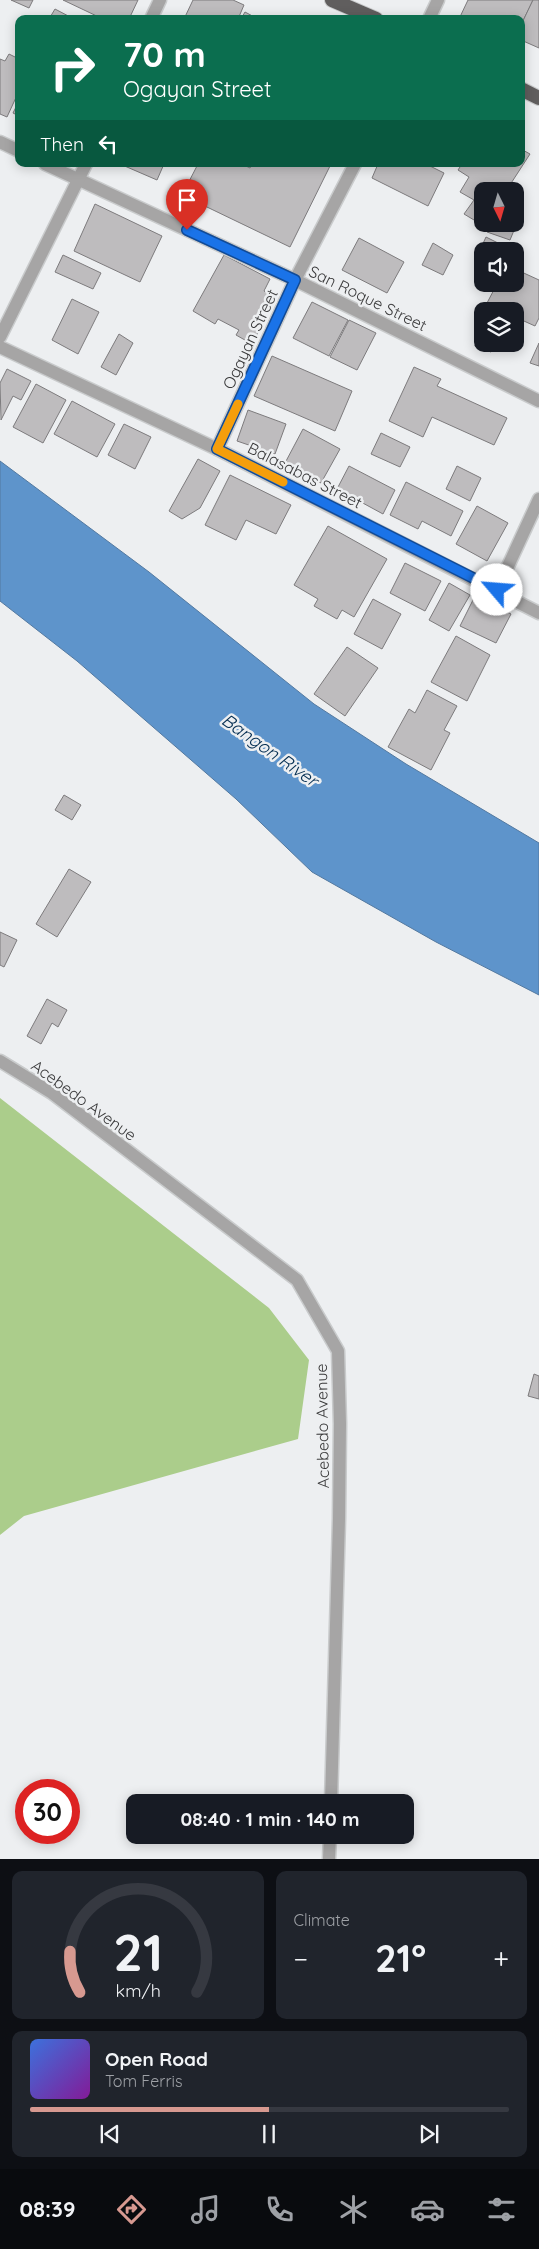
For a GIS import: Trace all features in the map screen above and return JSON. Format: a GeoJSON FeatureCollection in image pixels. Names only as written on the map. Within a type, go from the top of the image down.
{"type":"FeatureCollection","features":[{"type":"Feature","properties":{"kind":"highway"},"geometry":{"type":"LineString","coordinates":[[332,0],[367,15]]}},
{"type":"Feature","properties":{"kind":"highway"},"geometry":{"type":"LineString","coordinates":[[525,91],[539,98]]}},
{"type":"Feature","properties":{"kind":"street"},"geometry":{"type":"LineString","coordinates":[[153,15],[160,0]]}},
{"type":"Feature","properties":{"kind":"street"},"geometry":{"type":"LineString","coordinates":[[431,15],[438,0]]}},
{"type":"Feature","properties":{"kind":"street"},"geometry":{"type":"LineString","coordinates":[[0,142],[15,149]]}},
{"type":"Feature","properties":{"kind":"street","name":"San Roque Street"},"geometry":{"type":"LineString","coordinates":[[52,167],[295,280],[539,402]]}},
{"type":"Feature","properties":{"kind":"street"},"geometry":{"type":"LineString","coordinates":[[0,337],[85,167]]}},
{"type":"Feature","properties":{"kind":"street","name":"Ogayan Street"},"geometry":{"type":"LineString","coordinates":[[217,449],[295,280],[353,167]]}},
{"type":"Feature","properties":{"kind":"street","name":"Balasabas Street"},"geometry":{"type":"LineString","coordinates":[[0,346],[217,449],[539,613]]}},
{"type":"Feature","properties":{"kind":"street"},"geometry":{"type":"LineString","coordinates":[[497,590],[539,499]]}},
{"type":"Feature","properties":{"kind":"street","name":"Acebedo Avenue"},"geometry":{"type":"LineString","coordinates":[[0,1061],[52,1093],[297,1280],[338,1351],[340,1519],[331,1794]]}},
{"type":"Feature","properties":{"kind":"street"},"geometry":{"type":"LineString","coordinates":[[329,1859],[330,1844]]}},
{"type":"Feature","properties":{"kind":"green space"},"geometry":{"type":"Polygon","coordinates":[[[0,1098],[269,1308],[309,1360],[298,1439],[24,1516],[0,1535],[0,1098]]]}},
{"type":"Feature","properties":{"kind":"water","name":"Bangon River"},"geometry":{"type":"Polygon","coordinates":[[[0,461],[149,572],[314,704],[406,764],[539,843],[539,995],[436,942],[312,872],[236,799],[77,661],[0,601],[0,461]]]}},
{"type":"Feature","properties":{"kind":"building"},"geometry":{"type":"Polygon","coordinates":[[[11,0],[33,0],[29,8],[11,0]]]}},
{"type":"Feature","properties":{"kind":"building"},"geometry":{"type":"Polygon","coordinates":[[[63,0],[138,0],[131,15],[95,15],[63,0]]]}},
{"type":"Feature","properties":{"kind":"building"},"geometry":{"type":"Polygon","coordinates":[[[193,0],[233,0],[244,5],[240,15],[186,15],[193,0]]]}},
{"type":"Feature","properties":{"kind":"building"},"geometry":{"type":"Polygon","coordinates":[[[468,0],[533,0],[525,17],[525,15],[461,15],[468,0]]]}},
{"type":"Feature","properties":{"kind":"building"},"geometry":{"type":"Polygon","coordinates":[[[533,0],[539,0],[539,48],[525,42],[525,17],[533,0]]]}},
{"type":"Feature","properties":{"kind":"building"},"geometry":{"type":"Polygon","coordinates":[[[55,9],[66,15],[51,15],[55,9]]]}},
{"type":"Feature","properties":{"kind":"building"},"geometry":{"type":"Polygon","coordinates":[[[9,54],[15,57],[15,100],[7,117],[0,114],[0,59],[5,61],[9,54]]]}},
{"type":"Feature","properties":{"kind":"building"},"geometry":{"type":"Polygon","coordinates":[[[525,151],[530,154],[525,162],[525,151]]]}},
{"type":"Feature","properties":{"kind":"building"},"geometry":{"type":"Polygon","coordinates":[[[127,167],[163,167],[157,180],[127,167]]]}},
{"type":"Feature","properties":{"kind":"building"},"geometry":{"type":"Polygon","coordinates":[[[196,167],[330,167],[290,247],[182,195],[196,167]]]}},
{"type":"Feature","properties":{"kind":"building"},"geometry":{"type":"Polygon","coordinates":[[[377,167],[432,167],[444,173],[428,206],[372,178],[377,167]]]}},
{"type":"Feature","properties":{"kind":"building"},"geometry":{"type":"Polygon","coordinates":[[[460,167],[522,167],[512,182],[474,182],[474,200],[460,192],[469,177],[458,170],[460,167]]]}},
{"type":"Feature","properties":{"kind":"building"},"geometry":{"type":"Polygon","coordinates":[[[474,200],[474,220],[464,214],[474,200]]]}},
{"type":"Feature","properties":{"kind":"building"},"geometry":{"type":"Polygon","coordinates":[[[95,204],[162,236],[140,282],[74,251],[95,204]]]}},
{"type":"Feature","properties":{"kind":"building"},"geometry":{"type":"Polygon","coordinates":[[[487,232],[513,232],[510,240],[487,232]]]}},
{"type":"Feature","properties":{"kind":"building"},"geometry":{"type":"Polygon","coordinates":[[[486,237],[496,242],[484,242],[486,237]]]}},
{"type":"Feature","properties":{"kind":"building"},"geometry":{"type":"Polygon","coordinates":[[[359,238],[404,262],[387,293],[342,270],[359,238]]]}},
{"type":"Feature","properties":{"kind":"building"},"geometry":{"type":"Polygon","coordinates":[[[433,243],[453,255],[443,275],[422,265],[433,243]]]}},
{"type":"Feature","properties":{"kind":"building"},"geometry":{"type":"Polygon","coordinates":[[[63,255],[101,273],[93,289],[55,272],[63,255]]]}},
{"type":"Feature","properties":{"kind":"building"},"geometry":{"type":"Polygon","coordinates":[[[224,255],[270,279],[264,291],[270,295],[256,319],[263,323],[252,344],[236,335],[239,330],[218,319],[215,324],[193,311],[224,255]]]}},
{"type":"Feature","properties":{"kind":"building"},"geometry":{"type":"Polygon","coordinates":[[[524,273],[539,280],[539,318],[535,326],[524,321],[524,302],[488,302],[493,292],[524,292],[524,273]]]}},
{"type":"Feature","properties":{"kind":"building"},"geometry":{"type":"Polygon","coordinates":[[[72,299],[99,312],[78,354],[52,340],[72,299]]]}},
{"type":"Feature","properties":{"kind":"building"},"geometry":{"type":"Polygon","coordinates":[[[312,302],[348,320],[329,356],[293,338],[312,302]]]}},
{"type":"Feature","properties":{"kind":"building"},"geometry":{"type":"Polygon","coordinates":[[[349,320],[376,333],[357,370],[330,357],[349,320]]]}},
{"type":"Feature","properties":{"kind":"building"},"geometry":{"type":"Polygon","coordinates":[[[119,334],[133,343],[116,375],[101,367],[119,334]]]}},
{"type":"Feature","properties":{"kind":"building"},"geometry":{"type":"Polygon","coordinates":[[[539,343],[539,366],[530,363],[539,343]]]}},
{"type":"Feature","properties":{"kind":"building"},"geometry":{"type":"Polygon","coordinates":[[[272,356],[352,391],[335,431],[254,396],[272,356]]]}},
{"type":"Feature","properties":{"kind":"building"},"geometry":{"type":"Polygon","coordinates":[[[414,367],[441,379],[437,386],[507,418],[494,445],[432,417],[423,437],[389,421],[414,367]]]}},
{"type":"Feature","properties":{"kind":"building"},"geometry":{"type":"Polygon","coordinates":[[[7,369],[31,381],[21,400],[13,396],[1,420],[0,383],[7,369]]]}},
{"type":"Feature","properties":{"kind":"building"},"geometry":{"type":"Polygon","coordinates":[[[36,384],[66,400],[43,443],[13,427],[36,384]]]}},
{"type":"Feature","properties":{"kind":"building"},"geometry":{"type":"Polygon","coordinates":[[[72,401],[115,424],[97,457],[54,434],[72,401]]]}},
{"type":"Feature","properties":{"kind":"building"},"geometry":{"type":"Polygon","coordinates":[[[248,410],[286,424],[275,454],[237,441],[248,410]]]}},
{"type":"Feature","properties":{"kind":"building"},"geometry":{"type":"Polygon","coordinates":[[[124,424],[151,437],[135,469],[108,455],[124,424]]]}},
{"type":"Feature","properties":{"kind":"building"},"geometry":{"type":"Polygon","coordinates":[[[303,429],[340,449],[321,483],[285,463],[303,429]]]}},
{"type":"Feature","properties":{"kind":"building"},"geometry":{"type":"Polygon","coordinates":[[[381,433],[410,447],[400,467],[371,454],[381,433]]]}},
{"type":"Feature","properties":{"kind":"building"},"geometry":{"type":"Polygon","coordinates":[[[198,459],[220,471],[200,508],[182,519],[169,511],[198,459]]]}},
{"type":"Feature","properties":{"kind":"building"},"geometry":{"type":"Polygon","coordinates":[[[349,466],[395,490],[383,514],[337,489],[349,466]]]}},
{"type":"Feature","properties":{"kind":"building"},"geometry":{"type":"Polygon","coordinates":[[[457,466],[481,478],[470,501],[446,489],[457,466]]]}},
{"type":"Feature","properties":{"kind":"building"},"geometry":{"type":"Polygon","coordinates":[[[230,475],[291,505],[276,534],[246,520],[236,540],[205,525],[230,475]]]}},
{"type":"Feature","properties":{"kind":"building"},"geometry":{"type":"Polygon","coordinates":[[[406,482],[463,511],[451,536],[422,521],[418,529],[390,515],[406,482]]]}},
{"type":"Feature","properties":{"kind":"building"},"geometry":{"type":"Polygon","coordinates":[[[477,506],[508,523],[487,561],[456,544],[477,506]]]}},
{"type":"Feature","properties":{"kind":"building"},"geometry":{"type":"Polygon","coordinates":[[[328,526],[387,559],[354,617],[342,610],[337,619],[314,606],[318,599],[294,585],[328,526]]]}},
{"type":"Feature","properties":{"kind":"building"},"geometry":{"type":"Polygon","coordinates":[[[405,563],[441,581],[425,611],[390,593],[405,563]]]}},
{"type":"Feature","properties":{"kind":"building"},"geometry":{"type":"Polygon","coordinates":[[[449,583],[470,595],[449,631],[429,620],[449,583]]]}},
{"type":"Feature","properties":{"kind":"building"},"geometry":{"type":"Polygon","coordinates":[[[475,596],[511,614],[496,643],[460,626],[475,596]]]}},
{"type":"Feature","properties":{"kind":"building"},"geometry":{"type":"Polygon","coordinates":[[[373,599],[401,614],[382,649],[354,634],[373,599]]]}},
{"type":"Feature","properties":{"kind":"building"},"geometry":{"type":"Polygon","coordinates":[[[456,636],[490,655],[467,701],[431,682],[456,636]]]}},
{"type":"Feature","properties":{"kind":"building"},"geometry":{"type":"Polygon","coordinates":[[[347,647],[378,668],[345,716],[314,694],[347,647]]]}},
{"type":"Feature","properties":{"kind":"building"},"geometry":{"type":"Polygon","coordinates":[[[427,690],[457,706],[444,730],[450,733],[431,770],[388,747],[409,709],[415,713],[427,690]]]}},
{"type":"Feature","properties":{"kind":"building"},"geometry":{"type":"Polygon","coordinates":[[[64,795],[81,805],[72,820],[55,810],[64,795]]]}},
{"type":"Feature","properties":{"kind":"building"},"geometry":{"type":"Polygon","coordinates":[[[69,869],[91,882],[57,937],[36,924],[69,869]]]}},
{"type":"Feature","properties":{"kind":"building"},"geometry":{"type":"Polygon","coordinates":[[[0,932],[17,940],[4,967],[0,965],[0,932]]]}},
{"type":"Feature","properties":{"kind":"building"},"geometry":{"type":"Polygon","coordinates":[[[47,999],[67,1010],[58,1027],[52,1023],[41,1044],[27,1036],[47,999]]]}},
{"type":"Feature","properties":{"kind":"building"},"geometry":{"type":"Polygon","coordinates":[[[534,1374],[539,1376],[539,1399],[528,1396],[534,1374]]]}},
{"type":"Feature","properties":{"kind":"slow traffic"},"geometry":{"type":"LineString","coordinates":[[238,404],[217,449],[283,482]]}},
{"type":"Feature","properties":{"kind":"route"},"geometry":{"type":"LineString","coordinates":[[187,230],[295,280],[217,449],[497,590]]}}]}
